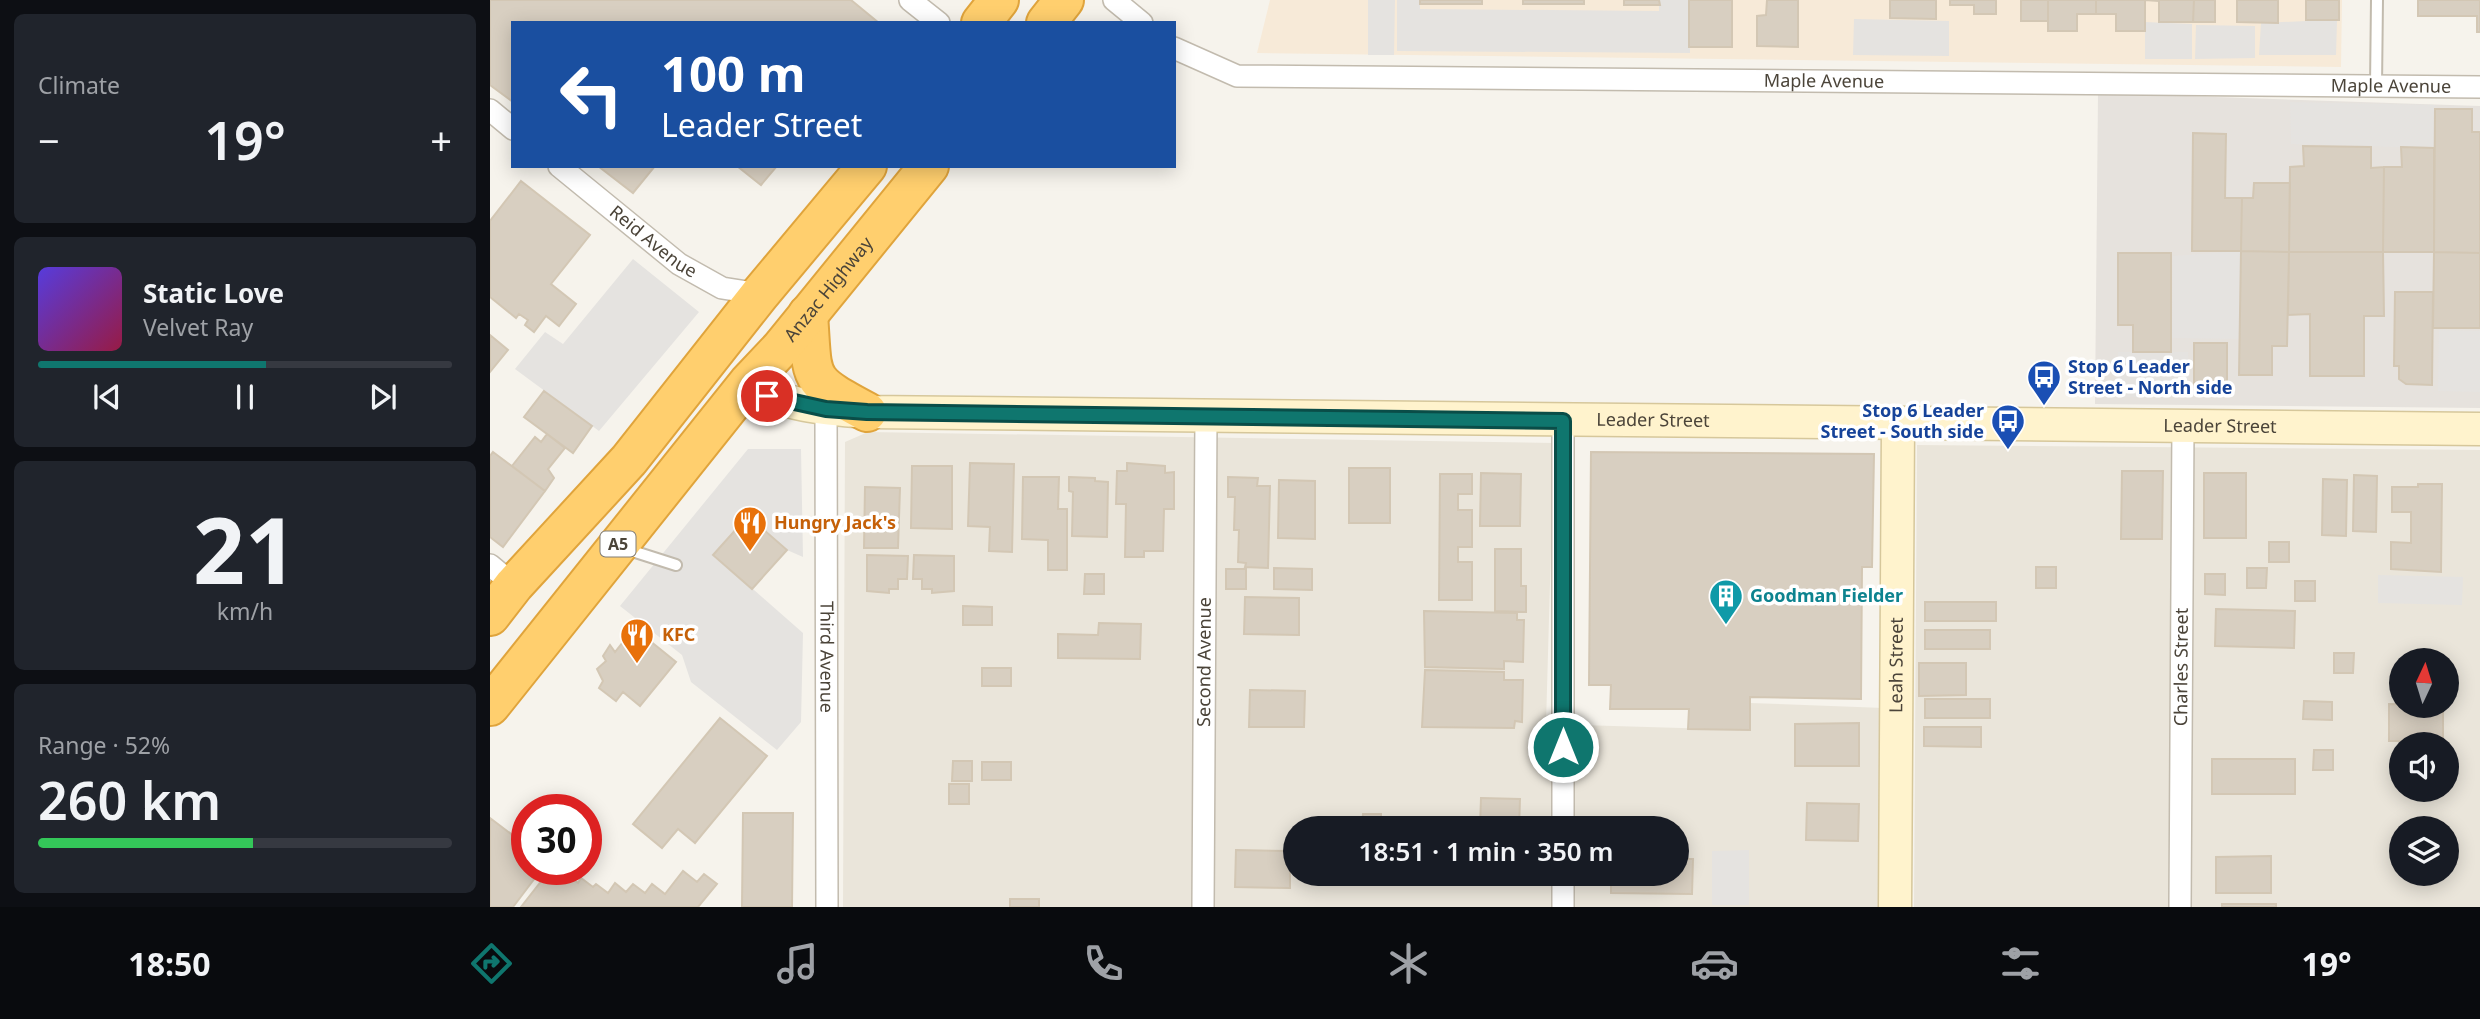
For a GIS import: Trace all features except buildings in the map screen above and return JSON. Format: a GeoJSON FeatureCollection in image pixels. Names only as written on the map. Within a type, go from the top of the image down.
{"type":"FeatureCollection","features":[{"type":"Feature","properties":{"kind":"highway"},"geometry":{"type":"LineString","coordinates":[[983,21],[999,0]]}},
{"type":"Feature","properties":{"kind":"highway"},"geometry":{"type":"LineString","coordinates":[[1048,21],[1064,0]]}},
{"type":"Feature","properties":{"kind":"highway"},"geometry":{"type":"LineString","coordinates":[[629,460],[865,168]]}},
{"type":"Feature","properties":{"kind":"highway"},"geometry":{"type":"LineString","coordinates":[[870,168],[905,195]]}},
{"type":"Feature","properties":{"kind":"highway","name":"Anzac Highway"},"geometry":{"type":"LineString","coordinates":[[490,706],[748,383],[927,168]]}},
{"type":"Feature","properties":{"kind":"highway"},"geometry":{"type":"LineString","coordinates":[[490,616],[502,575],[629,460],[692,408],[748,383],[741,365],[743,338],[767,288]]}},
{"type":"Feature","properties":{"kind":"highway"},"geometry":{"type":"LineString","coordinates":[[808,314],[814,377],[823,388],[867,412]]}},
{"type":"Feature","properties":{"kind":"highway"},"geometry":{"type":"LineString","coordinates":[[490,663],[510,664],[536,648]]}},
{"type":"Feature","properties":{"kind":"main road","name":"Leader Street"},"geometry":{"type":"LineString","coordinates":[[748,383],[767,396],[826,409],[867,412],[1898,425],[2480,429]]}},
{"type":"Feature","properties":{"kind":"main road","name":"Leah Street"},"geometry":{"type":"LineString","coordinates":[[1895,907],[1898,425]]}},
{"type":"Feature","properties":{"kind":"street"},"geometry":{"type":"LineString","coordinates":[[910,0],[936,21]]}},
{"type":"Feature","properties":{"kind":"street"},"geometry":{"type":"LineString","coordinates":[[1114,0],[1140,21]]}},
{"type":"Feature","properties":{"kind":"street","name":"Maple Avenue"},"geometry":{"type":"LineString","coordinates":[[1176,49],[1237,76],[2480,87]]}},
{"type":"Feature","properties":{"kind":"street"},"geometry":{"type":"LineString","coordinates":[[490,110],[511,126]]}},
{"type":"Feature","properties":{"kind":"street","name":"Reid Avenue"},"geometry":{"type":"LineString","coordinates":[[561,168],[679,264],[722,288],[767,288]]}},
{"type":"Feature","properties":{"kind":"street","name":"Third Avenue"},"geometry":{"type":"LineString","coordinates":[[826,409],[827,907]]}},
{"type":"Feature","properties":{"kind":"street","name":"Second Avenue"},"geometry":{"type":"LineString","coordinates":[[1203,907],[1206,417]]}},
{"type":"Feature","properties":{"kind":"street"},"geometry":{"type":"LineString","coordinates":[[1563,421],[1563,816]]}},
{"type":"Feature","properties":{"kind":"street","name":"Charles Street"},"geometry":{"type":"LineString","coordinates":[[2180,907],[2183,426]]}},
{"type":"Feature","properties":{"kind":"street"},"geometry":{"type":"LineString","coordinates":[[1563,886],[1563,907]]}},
{"type":"Feature","properties":{"kind":"lane"},"geometry":{"type":"LineString","coordinates":[[2376,86],[2377,0]]}},
{"type":"Feature","properties":{"kind":"lane"},"geometry":{"type":"LineString","coordinates":[[617,546],[676,565]]}},
{"type":"Feature","properties":{"kind":"shaded area"},"geometry":{"type":"Polygon","coordinates":[[[1270,0],[2342,0],[2341,67],[1257,53],[1270,0]]]}},
{"type":"Feature","properties":{"kind":"shaded area"},"geometry":{"type":"Polygon","coordinates":[[[1368,0],[1395,0],[1394,55],[1368,55],[1368,0]]]}},
{"type":"Feature","properties":{"kind":"shaded area"},"geometry":{"type":"Polygon","coordinates":[[[1397,0],[1420,0],[1420,9],[1659,11],[1659,0],[1689,0],[1690,53],[1397,51],[1397,0]]]}},
{"type":"Feature","properties":{"kind":"shaded area"},"geometry":{"type":"Polygon","coordinates":[[[1854,19],[1949,21],[1949,56],[1853,55],[1854,19]]]}},
{"type":"Feature","properties":{"kind":"shaded area"},"geometry":{"type":"Polygon","coordinates":[[[2337,21],[2336,55],[2259,55],[2261,23],[2337,21]]]}},
{"type":"Feature","properties":{"kind":"shaded area"},"geometry":{"type":"Polygon","coordinates":[[[2145,22],[2192,24],[2192,59],[2145,59],[2145,22]]]}},
{"type":"Feature","properties":{"kind":"shaded area"},"geometry":{"type":"Polygon","coordinates":[[[2196,25],[2255,26],[2255,58],[2195,59],[2196,25]]]}},
{"type":"Feature","properties":{"kind":"shaded area"},"geometry":{"type":"Polygon","coordinates":[[[2098,93],[2480,106],[2480,408],[2095,404],[2098,93]]]}},
{"type":"Feature","properties":{"kind":"shaded area"},"geometry":{"type":"Polygon","coordinates":[[[2290,102],[2435,105],[2434,148],[2291,144],[2290,102]]]}},
{"type":"Feature","properties":{"kind":"shaded area"},"geometry":{"type":"Polygon","coordinates":[[[2241,251],[2240,339],[2172,338],[2173,256],[2241,251]]]}},
{"type":"Feature","properties":{"kind":"shaded area"},"geometry":{"type":"Polygon","coordinates":[[[633,259],[699,312],[599,431],[515,369],[545,332],[563,344],[633,259]]]}},
{"type":"Feature","properties":{"kind":"shaded area"},"geometry":{"type":"Polygon","coordinates":[[[2439,330],[2480,331],[2480,392],[2438,391],[2439,330]]]}},
{"type":"Feature","properties":{"kind":"shaded area"},"geometry":{"type":"Polygon","coordinates":[[[2118,352],[2188,352],[2189,397],[2118,397],[2118,352]]]}},
{"type":"Feature","properties":{"kind":"shaded area"},"geometry":{"type":"Polygon","coordinates":[[[868,432],[1554,443],[1546,724],[1749,730],[1750,703],[1884,708],[1881,907],[843,907],[845,442],[868,432]]]}},
{"type":"Feature","properties":{"kind":"shaded area"},"geometry":{"type":"Polygon","coordinates":[[[1917,445],[2480,450],[2480,907],[1914,907],[1917,445]]]}},
{"type":"Feature","properties":{"kind":"shaded area"},"geometry":{"type":"Polygon","coordinates":[[[748,449],[801,449],[803,557],[787,550],[748,516],[714,555],[803,633],[801,722],[777,750],[691,682],[682,655],[620,606],[748,449]]]}},
{"type":"Feature","properties":{"kind":"shaded area"},"geometry":{"type":"Polygon","coordinates":[[[2378,575],[2463,577],[2462,605],[2378,603],[2378,575]]]}},
{"type":"Feature","properties":{"kind":"shaded area"},"geometry":{"type":"Polygon","coordinates":[[[1749,850],[1749,905],[1712,905],[1712,851],[1749,850]]]}},
{"type":"Feature","properties":{"kind":"place","name":"Stop 6 Leader Street - North side"},"geometry":{"type":"Point","coordinates":[2044,407]}},
{"type":"Feature","properties":{"kind":"place","name":"Stop 6 Leader Street - South side"},"geometry":{"type":"Point","coordinates":[2008,451]}},
{"type":"Feature","properties":{"kind":"place","name":"Hungry Jack's"},"geometry":{"type":"Point","coordinates":[750,553]}},
{"type":"Feature","properties":{"kind":"place","name":"Goodman Fielder"},"geometry":{"type":"Point","coordinates":[1726,626]}},
{"type":"Feature","properties":{"kind":"place","name":"KFC"},"geometry":{"type":"Point","coordinates":[637,665]}},
{"type":"Feature","properties":{"kind":"route"},"geometry":{"type":"LineString","coordinates":[[767,396],[826,409],[867,412],[1563,421],[1563,747]]}}]}
